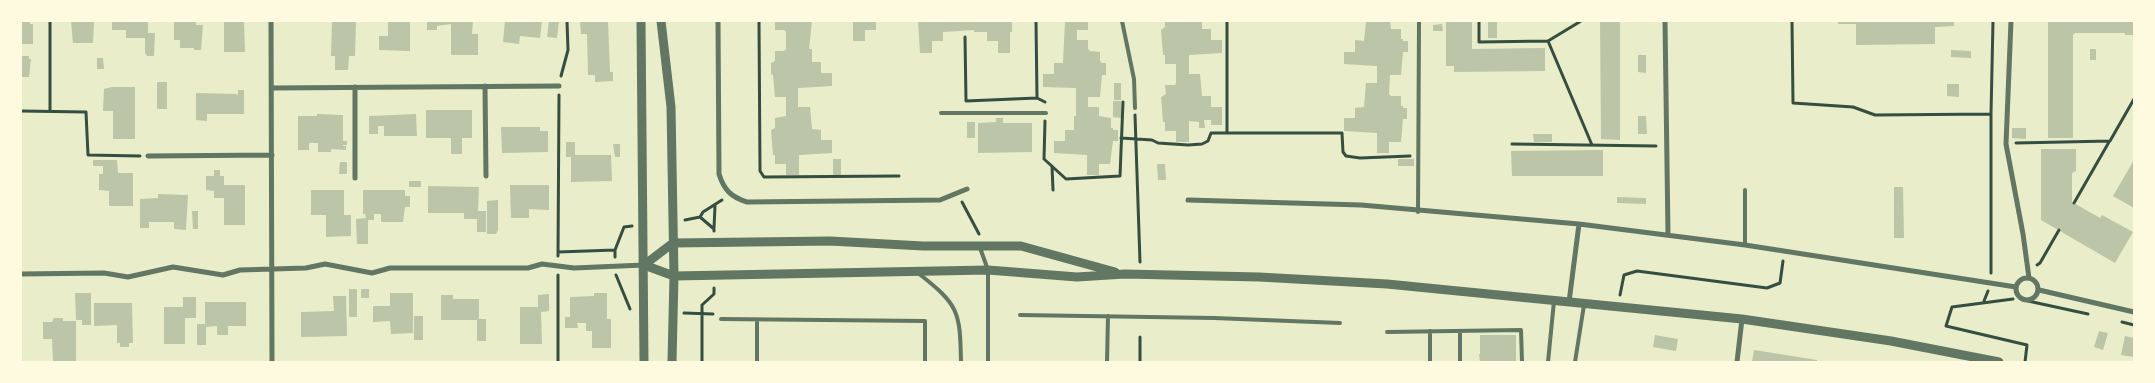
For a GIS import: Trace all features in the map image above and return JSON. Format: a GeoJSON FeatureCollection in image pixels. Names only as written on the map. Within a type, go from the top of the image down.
{"type":"FeatureCollection","features":[{"type":"Feature","properties":{"kind":"street"},"geometry":{"type":"LineString","coordinates":[[271,21],[272,362]]}},
{"type":"Feature","properties":{"kind":"street"},"geometry":{"type":"LineString","coordinates":[[641,21],[644,362]]}},
{"type":"Feature","properties":{"kind":"street"},"geometry":{"type":"LineString","coordinates":[[661,21],[671,107],[674,242],[672,362]]}},
{"type":"Feature","properties":{"kind":"street"},"geometry":{"type":"LineString","coordinates":[[718,21],[719,174],[723,187],[733,198],[747,202],[940,200],[967,190]]}},
{"type":"Feature","properties":{"kind":"street"},"geometry":{"type":"LineString","coordinates":[[1665,21],[1668,235]]}},
{"type":"Feature","properties":{"kind":"street"},"geometry":{"type":"LineString","coordinates":[[2011,21],[2006,144],[2029,278]]}},
{"type":"Feature","properties":{"kind":"street"},"geometry":{"type":"LineString","coordinates":[[485,86],[486,176]]}},
{"type":"Feature","properties":{"kind":"street"},"geometry":{"type":"LineString","coordinates":[[272,88],[559,86]]}},
{"type":"Feature","properties":{"kind":"street"},"geometry":{"type":"LineString","coordinates":[[355,87],[355,178]]}},
{"type":"Feature","properties":{"kind":"street"},"geometry":{"type":"LineString","coordinates":[[148,156],[272,155]]}},
{"type":"Feature","properties":{"kind":"street"},"geometry":{"type":"LineString","coordinates":[[1188,200],[1361,205],[1418,212],[1580,224],[1745,245],[2016,287]]}},
{"type":"Feature","properties":{"kind":"street"},"geometry":{"type":"LineString","coordinates":[[1569,302],[1580,224]]}},
{"type":"Feature","properties":{"kind":"street"},"geometry":{"type":"LineString","coordinates":[[644,265],[674,242],[830,241],[923,246],[1021,246],[1069,261],[1125,274]]}},
{"type":"Feature","properties":{"kind":"street"},"geometry":{"type":"LineString","coordinates":[[21,274],[104,272],[128,277],[173,267],[223,275],[240,270],[306,268],[325,264],[372,273],[390,268],[528,268],[542,264],[574,268],[644,265],[674,276],[988,270],[1077,277],[1125,274],[1259,277],[1367,283],[1742,319],[1891,341],[1999,362]]}},
{"type":"Feature","properties":{"kind":"street"},"geometry":{"type":"LineString","coordinates":[[2029,278],[2035,281],[2039,290],[2031,300],[2025,300],[2016,293],[2016,287],[2019,281],[2029,278]]}},
{"type":"Feature","properties":{"kind":"street"},"geometry":{"type":"LineString","coordinates":[[2039,290],[2134,312]]}},
{"type":"Feature","properties":{"kind":"street"},"geometry":{"type":"LineString","coordinates":[[1738,362],[1742,319]]}},
{"type":"Feature","properties":{"kind":"lane"},"geometry":{"type":"LineString","coordinates":[[1122,21],[1134,79],[1136,108]]}},
{"type":"Feature","properties":{"kind":"lane"},"geometry":{"type":"LineString","coordinates":[[1418,212],[1419,21]]}},
{"type":"Feature","properties":{"kind":"lane"},"geometry":{"type":"LineString","coordinates":[[941,114],[1046,113]]}},
{"type":"Feature","properties":{"kind":"lane"},"geometry":{"type":"LineString","coordinates":[[1745,190],[1745,245]]}},
{"type":"Feature","properties":{"kind":"lane"},"geometry":{"type":"LineString","coordinates":[[982,245],[988,270],[988,362]]}},
{"type":"Feature","properties":{"kind":"lane"},"geometry":{"type":"LineString","coordinates":[[916,272],[941,291],[956,310],[961,329],[961,362]]}},
{"type":"Feature","properties":{"kind":"lane"},"geometry":{"type":"LineString","coordinates":[[1548,362],[1554,301]]}},
{"type":"Feature","properties":{"kind":"lane"},"geometry":{"type":"LineString","coordinates":[[1575,362],[1584,304]]}},
{"type":"Feature","properties":{"kind":"lane"},"geometry":{"type":"LineString","coordinates":[[1020,314],[1214,318],[1340,324]]}},
{"type":"Feature","properties":{"kind":"lane"},"geometry":{"type":"LineString","coordinates":[[1107,362],[1108,316]]}},
{"type":"Feature","properties":{"kind":"lane"},"geometry":{"type":"LineString","coordinates":[[720,319],[925,321],[925,362]]}},
{"type":"Feature","properties":{"kind":"lane"},"geometry":{"type":"LineString","coordinates":[[756,320],[757,362]]}},
{"type":"Feature","properties":{"kind":"lane"},"geometry":{"type":"LineString","coordinates":[[1387,332],[1521,330],[1522,362]]}},
{"type":"Feature","properties":{"kind":"lane"},"geometry":{"type":"LineString","coordinates":[[1430,331],[1430,362]]}},
{"type":"Feature","properties":{"kind":"lane"},"geometry":{"type":"LineString","coordinates":[[1460,331],[1460,362]]}},
{"type":"Feature","properties":{"kind":"path"},"geometry":{"type":"LineString","coordinates":[[50,21],[50,111]]}},
{"type":"Feature","properties":{"kind":"path"},"geometry":{"type":"LineString","coordinates":[[558,362],[559,86],[568,50],[567,21]]}},
{"type":"Feature","properties":{"kind":"path"},"geometry":{"type":"LineString","coordinates":[[759,21],[760,171],[764,177],[899,176]]}},
{"type":"Feature","properties":{"kind":"path"},"geometry":{"type":"LineString","coordinates":[[1036,21],[1037,98]]}},
{"type":"Feature","properties":{"kind":"path"},"geometry":{"type":"LineString","coordinates":[[1227,21],[1227,133]]}},
{"type":"Feature","properties":{"kind":"path"},"geometry":{"type":"LineString","coordinates":[[1479,21],[1479,42],[1548,41],[1581,21]]}},
{"type":"Feature","properties":{"kind":"path"},"geometry":{"type":"LineString","coordinates":[[1792,21],[1793,103],[1853,107],[1875,114],[1991,114]]}},
{"type":"Feature","properties":{"kind":"path"},"geometry":{"type":"LineString","coordinates":[[1984,301],[1991,283],[1993,21]]}},
{"type":"Feature","properties":{"kind":"path"},"geometry":{"type":"LineString","coordinates":[[965,37],[966,101]]}},
{"type":"Feature","properties":{"kind":"path"},"geometry":{"type":"LineString","coordinates":[[1548,41],[1592,145]]}},
{"type":"Feature","properties":{"kind":"path"},"geometry":{"type":"LineString","coordinates":[[958,101],[1037,98],[1045,102],[1044,159],[1066,179],[1120,176],[1124,88],[1134,79]]}},
{"type":"Feature","properties":{"kind":"path"},"geometry":{"type":"LineString","coordinates":[[2074,203],[2134,99]]}},
{"type":"Feature","properties":{"kind":"path"},"geometry":{"type":"LineString","coordinates":[[1136,108],[1140,262]]}},
{"type":"Feature","properties":{"kind":"path"},"geometry":{"type":"LineString","coordinates":[[21,111],[86,112],[88,155],[148,156]]}},
{"type":"Feature","properties":{"kind":"path"},"geometry":{"type":"LineString","coordinates":[[1121,138],[1152,140],[1158,143],[1202,144],[1208,140],[1211,133],[1342,133],[1343,152],[1346,156],[1360,158],[1418,155]]}},
{"type":"Feature","properties":{"kind":"path"},"geometry":{"type":"LineString","coordinates":[[2006,144],[2110,141]]}},
{"type":"Feature","properties":{"kind":"path"},"geometry":{"type":"LineString","coordinates":[[1512,144],[1667,146]]}},
{"type":"Feature","properties":{"kind":"path"},"geometry":{"type":"LineString","coordinates":[[1052,166],[1053,190]]}},
{"type":"Feature","properties":{"kind":"path"},"geometry":{"type":"LineString","coordinates":[[958,193],[982,245]]}},
{"type":"Feature","properties":{"kind":"path"},"geometry":{"type":"LineString","coordinates":[[673,222],[700,217],[703,212],[715,206],[730,194]]}},
{"type":"Feature","properties":{"kind":"path"},"geometry":{"type":"LineString","coordinates":[[713,242],[715,206]]}},
{"type":"Feature","properties":{"kind":"path"},"geometry":{"type":"LineString","coordinates":[[700,217],[714,229]]}},
{"type":"Feature","properties":{"kind":"path"},"geometry":{"type":"LineString","coordinates":[[2028,271],[2040,264],[2059,230]]}},
{"type":"Feature","properties":{"kind":"path"},"geometry":{"type":"LineString","coordinates":[[558,252],[615,250]]}},
{"type":"Feature","properties":{"kind":"path"},"geometry":{"type":"LineString","coordinates":[[1618,308],[1624,274],[1637,271],[1767,288],[1780,283],[1785,251]]}},
{"type":"Feature","properties":{"kind":"path"},"geometry":{"type":"LineString","coordinates":[[702,362],[702,305],[714,294],[713,274]]}},
{"type":"Feature","properties":{"kind":"path"},"geometry":{"type":"LineString","coordinates":[[2020,298],[1984,301],[1952,307],[1946,326],[2027,345],[2025,362]]}},
{"type":"Feature","properties":{"kind":"path"},"geometry":{"type":"LineString","coordinates":[[2119,321],[2134,325]]}},
{"type":"Feature","properties":{"kind":"path"},"geometry":{"type":"LineString","coordinates":[[1140,337],[1140,362]]}},
{"type":"Feature","properties":{"kind":"building"},"geometry":{"type":"Polygon","coordinates":[[[21,21],[30,21],[30,24],[33,24],[33,44],[21,44],[21,21]]]}},
{"type":"Feature","properties":{"kind":"building"},"geometry":{"type":"Polygon","coordinates":[[[71,21],[94,21],[93,43],[73,43],[71,21]]]}},
{"type":"Feature","properties":{"kind":"building"},"geometry":{"type":"Polygon","coordinates":[[[112,21],[148,21],[148,33],[155,33],[154,56],[147,56],[145,53],[145,38],[126,38],[126,30],[112,30],[112,21]]]}},
{"type":"Feature","properties":{"kind":"building"},"geometry":{"type":"Polygon","coordinates":[[[174,21],[196,21],[196,25],[203,25],[201,50],[180,48],[180,40],[174,40],[174,21]]]}},
{"type":"Feature","properties":{"kind":"building"},"geometry":{"type":"Polygon","coordinates":[[[224,21],[244,21],[245,52],[224,52],[224,21]]]}},
{"type":"Feature","properties":{"kind":"building"},"geometry":{"type":"Polygon","coordinates":[[[332,21],[356,21],[355,56],[349,56],[348,70],[335,70],[335,56],[331,56],[332,21]]]}},
{"type":"Feature","properties":{"kind":"building"},"geometry":{"type":"Polygon","coordinates":[[[388,21],[410,21],[410,51],[379,50],[379,36],[388,36],[388,21]]]}},
{"type":"Feature","properties":{"kind":"building"},"geometry":{"type":"Polygon","coordinates":[[[427,21],[473,21],[472,34],[478,34],[478,55],[451,55],[451,24],[437,26],[437,30],[427,30],[427,21]]]}},
{"type":"Feature","properties":{"kind":"building"},"geometry":{"type":"Polygon","coordinates":[[[505,21],[542,21],[540,38],[520,36],[519,44],[503,42],[505,21]]]}},
{"type":"Feature","properties":{"kind":"building"},"geometry":{"type":"Polygon","coordinates":[[[549,21],[559,21],[557,38],[547,37],[549,21]]]}},
{"type":"Feature","properties":{"kind":"building"},"geometry":{"type":"Polygon","coordinates":[[[580,21],[608,21],[610,72],[613,72],[613,81],[595,82],[595,75],[588,75],[587,34],[581,34],[580,21]]]}},
{"type":"Feature","properties":{"kind":"building"},"geometry":{"type":"Polygon","coordinates":[[[775,21],[812,21],[809,49],[812,49],[812,62],[821,62],[821,73],[832,73],[832,86],[798,88],[798,107],[810,107],[812,129],[821,130],[821,140],[832,140],[832,153],[799,155],[799,175],[786,175],[786,164],[775,164],[775,155],[773,155],[771,130],[775,128],[775,118],[786,116],[786,97],[775,97],[773,75],[771,74],[771,63],[775,61],[775,51],[784,51],[786,49],[786,32],[784,30],[775,30],[775,21]]]}},
{"type":"Feature","properties":{"kind":"building"},"geometry":{"type":"Polygon","coordinates":[[[853,21],[876,21],[876,30],[865,30],[865,41],[853,41],[853,21]]]}},
{"type":"Feature","properties":{"kind":"building"},"geometry":{"type":"Polygon","coordinates":[[[918,21],[1012,21],[1010,53],[998,53],[998,41],[987,41],[987,32],[974,32],[974,30],[943,32],[943,41],[932,41],[932,53],[920,53],[918,21]]]}},
{"type":"Feature","properties":{"kind":"building"},"geometry":{"type":"Polygon","coordinates":[[[1065,21],[1088,21],[1088,30],[1077,30],[1077,40],[1088,40],[1088,49],[1100,52],[1100,61],[1106,63],[1106,75],[1102,75],[1100,97],[1088,97],[1088,107],[1099,107],[1099,116],[1111,118],[1111,128],[1118,130],[1118,141],[1113,141],[1110,164],[1099,164],[1099,175],[1087,175],[1087,155],[1054,153],[1054,141],[1065,141],[1065,130],[1074,130],[1074,116],[1076,116],[1076,88],[1043,87],[1043,74],[1054,74],[1054,63],[1063,63],[1065,21]]]}},
{"type":"Feature","properties":{"kind":"building"},"geometry":{"type":"Polygon","coordinates":[[[1165,21],[1202,21],[1202,29],[1211,29],[1211,40],[1222,40],[1222,53],[1189,55],[1189,74],[1200,74],[1202,96],[1211,96],[1211,107],[1222,107],[1222,125],[1211,125],[1211,120],[1204,120],[1205,128],[1199,128],[1199,122],[1189,121],[1189,142],[1176,142],[1176,131],[1165,131],[1165,122],[1163,122],[1161,97],[1166,94],[1165,85],[1175,85],[1176,83],[1176,64],[1165,64],[1165,55],[1163,55],[1161,30],[1165,27],[1165,21]]]}},
{"type":"Feature","properties":{"kind":"building"},"geometry":{"type":"Polygon","coordinates":[[[1366,21],[1390,21],[1391,29],[1401,29],[1401,39],[1408,41],[1408,52],[1403,52],[1401,75],[1390,75],[1389,94],[1391,96],[1401,96],[1401,106],[1407,108],[1407,119],[1403,119],[1401,142],[1389,142],[1389,153],[1377,153],[1377,133],[1344,131],[1344,118],[1355,118],[1355,108],[1364,107],[1366,83],[1377,83],[1377,66],[1344,64],[1344,52],[1355,52],[1355,40],[1364,41],[1366,21]]]}},
{"type":"Feature","properties":{"kind":"building"},"geometry":{"type":"Polygon","coordinates":[[[1446,21],[1472,21],[1472,49],[1545,48],[1545,71],[1454,72],[1454,66],[1446,66],[1446,21]]]}},
{"type":"Feature","properties":{"kind":"building"},"geometry":{"type":"Polygon","coordinates":[[[1488,21],[1497,21],[1497,38],[1488,38],[1488,21]]]}},
{"type":"Feature","properties":{"kind":"building"},"geometry":{"type":"Polygon","coordinates":[[[1600,21],[1620,21],[1620,140],[1601,139],[1600,21]]]}},
{"type":"Feature","properties":{"kind":"building"},"geometry":{"type":"Polygon","coordinates":[[[1838,21],[1954,21],[1954,26],[1935,27],[1935,44],[1856,45],[1856,24],[1838,24],[1838,21]]]}},
{"type":"Feature","properties":{"kind":"building"},"geometry":{"type":"Polygon","coordinates":[[[2048,21],[2134,21],[2134,35],[2125,35],[2125,33],[2075,33],[2073,35],[2073,138],[2048,138],[2048,21]]]}},
{"type":"Feature","properties":{"kind":"building"},"geometry":{"type":"Polygon","coordinates":[[[1442,24],[1443,31],[1433,31],[1433,25],[1442,24]]]}},
{"type":"Feature","properties":{"kind":"building"},"geometry":{"type":"Polygon","coordinates":[[[2090,49],[2096,49],[2096,60],[2090,60],[2090,49]]]}},
{"type":"Feature","properties":{"kind":"building"},"geometry":{"type":"Polygon","coordinates":[[[1951,50],[1971,51],[1971,58],[1951,57],[1951,50]]]}},
{"type":"Feature","properties":{"kind":"building"},"geometry":{"type":"Polygon","coordinates":[[[1638,55],[1646,55],[1646,73],[1638,72],[1638,55]]]}},
{"type":"Feature","properties":{"kind":"building"},"geometry":{"type":"Polygon","coordinates":[[[21,56],[29,56],[29,59],[31,59],[29,77],[21,77],[21,56]]]}},
{"type":"Feature","properties":{"kind":"building"},"geometry":{"type":"Polygon","coordinates":[[[97,58],[103,58],[104,69],[97,69],[97,58]]]}},
{"type":"Feature","properties":{"kind":"building"},"geometry":{"type":"Polygon","coordinates":[[[157,82],[167,82],[167,109],[157,109],[157,82]]]}},
{"type":"Feature","properties":{"kind":"building"},"geometry":{"type":"Polygon","coordinates":[[[1114,83],[1121,83],[1121,100],[1114,100],[1114,83]]]}},
{"type":"Feature","properties":{"kind":"building"},"geometry":{"type":"Polygon","coordinates":[[[1947,84],[1959,84],[1959,97],[1947,96],[1947,84]]]}},
{"type":"Feature","properties":{"kind":"building"},"geometry":{"type":"Polygon","coordinates":[[[135,87],[135,139],[113,139],[113,111],[103,111],[104,89],[135,87]]]}},
{"type":"Feature","properties":{"kind":"building"},"geometry":{"type":"Polygon","coordinates":[[[238,90],[244,90],[244,114],[207,114],[207,121],[196,120],[196,93],[238,95],[238,90]]]}},
{"type":"Feature","properties":{"kind":"building"},"geometry":{"type":"Polygon","coordinates":[[[1113,101],[1121,101],[1121,118],[1113,117],[1113,101]]]}},
{"type":"Feature","properties":{"kind":"building"},"geometry":{"type":"Polygon","coordinates":[[[426,110],[472,110],[472,138],[462,138],[462,154],[451,154],[451,138],[426,138],[426,110]]]}},
{"type":"Feature","properties":{"kind":"building"},"geometry":{"type":"Polygon","coordinates":[[[317,114],[343,115],[343,141],[347,141],[347,145],[343,146],[346,146],[346,150],[331,149],[331,152],[318,152],[318,143],[309,143],[309,150],[298,150],[298,116],[317,116],[317,114]]]}},
{"type":"Feature","properties":{"kind":"building"},"geometry":{"type":"Polygon","coordinates":[[[416,114],[417,136],[384,136],[384,126],[378,126],[378,134],[369,134],[369,116],[416,114]]]}},
{"type":"Feature","properties":{"kind":"building"},"geometry":{"type":"Polygon","coordinates":[[[1638,116],[1646,116],[1647,134],[1638,134],[1638,116]]]}},
{"type":"Feature","properties":{"kind":"building"},"geometry":{"type":"Polygon","coordinates":[[[996,118],[1003,118],[1003,123],[1032,123],[1032,152],[978,153],[978,123],[996,122],[996,118]]]}},
{"type":"Feature","properties":{"kind":"building"},"geometry":{"type":"Polygon","coordinates":[[[967,122],[975,122],[975,138],[967,138],[967,122]]]}},
{"type":"Feature","properties":{"kind":"building"},"geometry":{"type":"Polygon","coordinates":[[[501,127],[540,127],[540,131],[548,131],[548,152],[502,153],[501,127]]]}},
{"type":"Feature","properties":{"kind":"building"},"geometry":{"type":"Polygon","coordinates":[[[2012,128],[2026,128],[2026,139],[2012,138],[2012,128]]]}},
{"type":"Feature","properties":{"kind":"building"},"geometry":{"type":"Polygon","coordinates":[[[1533,134],[1552,134],[1552,142],[1534,142],[1533,134]]]}},
{"type":"Feature","properties":{"kind":"building"},"geometry":{"type":"Polygon","coordinates":[[[566,142],[575,142],[575,155],[611,155],[612,181],[571,182],[571,157],[566,157],[566,142]]]}},
{"type":"Feature","properties":{"kind":"building"},"geometry":{"type":"Polygon","coordinates":[[[613,144],[620,144],[620,157],[615,157],[613,144]]]}},
{"type":"Feature","properties":{"kind":"building"},"geometry":{"type":"Polygon","coordinates":[[[2041,149],[2076,149],[2076,171],[2072,173],[2072,202],[2100,218],[2102,215],[2133,232],[2115,263],[2041,220],[2041,149]]]}},
{"type":"Feature","properties":{"kind":"building"},"geometry":{"type":"Polygon","coordinates":[[[1603,150],[1603,176],[1512,176],[1511,151],[1603,150]]]}},
{"type":"Feature","properties":{"kind":"building"},"geometry":{"type":"Polygon","coordinates":[[[833,159],[841,159],[841,175],[833,175],[833,159]]]}},
{"type":"Feature","properties":{"kind":"building"},"geometry":{"type":"Polygon","coordinates":[[[1398,159],[1414,159],[1414,166],[1398,166],[1398,159]]]}},
{"type":"Feature","properties":{"kind":"building"},"geometry":{"type":"Polygon","coordinates":[[[93,160],[117,160],[118,173],[133,173],[133,206],[109,206],[109,191],[99,190],[99,174],[103,174],[103,166],[93,166],[93,160]]]}},
{"type":"Feature","properties":{"kind":"building"},"geometry":{"type":"Polygon","coordinates":[[[2134,160],[2134,208],[2113,196],[2134,160]]]}},
{"type":"Feature","properties":{"kind":"building"},"geometry":{"type":"Polygon","coordinates":[[[340,162],[347,162],[347,174],[339,174],[340,162]]]}},
{"type":"Feature","properties":{"kind":"building"},"geometry":{"type":"Polygon","coordinates":[[[1157,164],[1165,164],[1166,180],[1158,180],[1157,164]]]}},
{"type":"Feature","properties":{"kind":"building"},"geometry":{"type":"Polygon","coordinates":[[[214,170],[220,170],[220,176],[224,176],[224,185],[245,185],[245,225],[224,225],[224,198],[214,198],[214,191],[206,190],[206,176],[214,176],[214,170]]]}},
{"type":"Feature","properties":{"kind":"building"},"geometry":{"type":"Polygon","coordinates":[[[409,181],[421,181],[421,187],[409,187],[409,181]]]}},
{"type":"Feature","properties":{"kind":"building"},"geometry":{"type":"Polygon","coordinates":[[[510,185],[549,185],[549,210],[529,209],[529,218],[511,218],[510,185]]]}},
{"type":"Feature","properties":{"kind":"building"},"geometry":{"type":"Polygon","coordinates":[[[428,186],[479,187],[478,211],[486,211],[486,232],[477,232],[477,219],[464,219],[464,213],[428,213],[428,186]]]}},
{"type":"Feature","properties":{"kind":"building"},"geometry":{"type":"Polygon","coordinates":[[[1894,187],[1903,187],[1904,238],[1894,238],[1894,187]]]}},
{"type":"Feature","properties":{"kind":"building"},"geometry":{"type":"Polygon","coordinates":[[[311,190],[344,190],[344,215],[351,215],[351,236],[326,237],[326,215],[311,215],[311,190]]]}},
{"type":"Feature","properties":{"kind":"building"},"geometry":{"type":"Polygon","coordinates":[[[363,190],[405,190],[405,196],[410,196],[410,207],[405,207],[403,222],[381,222],[381,214],[374,214],[374,220],[368,220],[368,244],[357,244],[356,219],[366,218],[365,214],[363,214],[363,190]]]}},
{"type":"Feature","properties":{"kind":"building"},"geometry":{"type":"Polygon","coordinates":[[[158,194],[188,195],[186,230],[174,229],[174,222],[149,222],[149,228],[140,228],[140,199],[158,198],[158,194]]]}},
{"type":"Feature","properties":{"kind":"building"},"geometry":{"type":"Polygon","coordinates":[[[1617,197],[1646,198],[1646,204],[1617,203],[1617,197]]]}},
{"type":"Feature","properties":{"kind":"building"},"geometry":{"type":"Polygon","coordinates":[[[498,200],[498,230],[496,234],[487,234],[487,201],[498,200]]]}},
{"type":"Feature","properties":{"kind":"building"},"geometry":{"type":"Polygon","coordinates":[[[192,211],[198,211],[198,229],[193,229],[192,211]]]}},
{"type":"Feature","properties":{"kind":"building"},"geometry":{"type":"Polygon","coordinates":[[[349,289],[357,289],[357,317],[349,317],[349,289]]]}},
{"type":"Feature","properties":{"kind":"building"},"geometry":{"type":"Polygon","coordinates":[[[361,289],[369,289],[369,298],[361,298],[361,289]]]}},
{"type":"Feature","properties":{"kind":"building"},"geometry":{"type":"Polygon","coordinates":[[[75,293],[91,293],[91,325],[82,325],[82,320],[76,320],[75,293]]]}},
{"type":"Feature","properties":{"kind":"building"},"geometry":{"type":"Polygon","coordinates":[[[390,293],[413,293],[413,333],[391,334],[390,321],[373,322],[373,306],[390,306],[390,293]]]}},
{"type":"Feature","properties":{"kind":"building"},"geometry":{"type":"Polygon","coordinates":[[[594,293],[607,293],[607,319],[611,319],[611,348],[592,348],[592,331],[586,331],[586,323],[577,323],[578,328],[565,328],[565,317],[570,317],[570,297],[594,296],[594,293]]]}},
{"type":"Feature","properties":{"kind":"building"},"geometry":{"type":"Polygon","coordinates":[[[549,294],[549,311],[541,312],[542,344],[520,344],[520,307],[538,307],[538,295],[549,294]]]}},
{"type":"Feature","properties":{"kind":"building"},"geometry":{"type":"Polygon","coordinates":[[[441,295],[453,295],[453,299],[479,299],[479,319],[486,319],[486,341],[477,341],[477,320],[441,320],[441,295]]]}},
{"type":"Feature","properties":{"kind":"building"},"geometry":{"type":"Polygon","coordinates":[[[333,296],[346,296],[347,336],[301,337],[301,312],[334,311],[333,296]]]}},
{"type":"Feature","properties":{"kind":"building"},"geometry":{"type":"Polygon","coordinates":[[[183,297],[196,297],[196,318],[185,318],[185,344],[164,344],[164,307],[183,307],[183,297]]]}},
{"type":"Feature","properties":{"kind":"building"},"geometry":{"type":"Polygon","coordinates":[[[205,302],[246,302],[246,326],[228,326],[228,335],[217,335],[217,326],[206,327],[206,345],[197,345],[197,324],[205,324],[205,302]]]}},
{"type":"Feature","properties":{"kind":"building"},"geometry":{"type":"Polygon","coordinates":[[[94,303],[132,303],[133,343],[129,343],[129,347],[120,347],[120,343],[117,343],[117,325],[94,326],[94,303]]]}},
{"type":"Feature","properties":{"kind":"building"},"geometry":{"type":"Polygon","coordinates":[[[414,316],[423,316],[423,340],[414,340],[414,316]]]}},
{"type":"Feature","properties":{"kind":"building"},"geometry":{"type":"Polygon","coordinates":[[[54,318],[63,318],[63,321],[76,321],[76,362],[53,362],[52,339],[43,339],[43,322],[52,322],[54,318]]]}},
{"type":"Feature","properties":{"kind":"building"},"geometry":{"type":"Polygon","coordinates":[[[2099,331],[2108,333],[2103,350],[2094,347],[2099,331]]]}},
{"type":"Feature","properties":{"kind":"building"},"geometry":{"type":"Polygon","coordinates":[[[1480,335],[1516,335],[1516,362],[1480,362],[1480,335]]]}},
{"type":"Feature","properties":{"kind":"building"},"geometry":{"type":"Polygon","coordinates":[[[1655,335],[1678,339],[1676,351],[1653,347],[1655,335]]]}},
{"type":"Feature","properties":{"kind":"building"},"geometry":{"type":"Polygon","coordinates":[[[2125,336],[2134,338],[2134,357],[2121,355],[2125,336]]]}},
{"type":"Feature","properties":{"kind":"building"},"geometry":{"type":"Polygon","coordinates":[[[1754,350],[1817,360],[1817,362],[1752,362],[1754,350]]]}}]}
